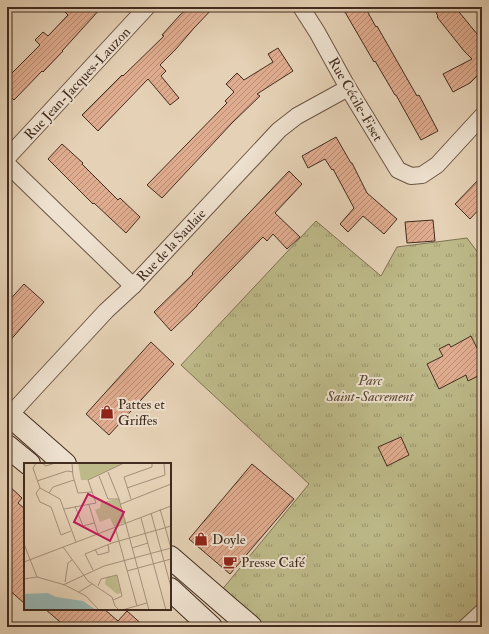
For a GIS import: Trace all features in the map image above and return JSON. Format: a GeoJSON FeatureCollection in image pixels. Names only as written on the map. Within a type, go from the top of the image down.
{"type":"FeatureCollection","features":[{"type":"Feature","properties":{"kind":"main road"},"geometry":{"type":"LineString","coordinates":[[8,416],[64,463]]}},
{"type":"Feature","properties":{"kind":"main road"},"geometry":{"type":"LineString","coordinates":[[7,446],[28,463]]}},
{"type":"Feature","properties":{"kind":"main road"},"geometry":{"type":"LineString","coordinates":[[171,558],[251,627]]}},
{"type":"Feature","properties":{"kind":"main road"},"geometry":{"type":"LineString","coordinates":[[171,590],[210,627]]}},
{"type":"Feature","properties":{"kind":"street","name":"Rue Jean-Jacques-Lauzon"},"geometry":{"type":"LineString","coordinates":[[7,158],[147,7]]}},
{"type":"Feature","properties":{"kind":"street","name":"Rue Cécile-Fiset"},"geometry":{"type":"LineString","coordinates":[[301,7],[398,170],[411,176],[422,175],[437,165],[482,116]]}},
{"type":"Feature","properties":{"kind":"street","name":"Rue de la Saulaie"},"geometry":{"type":"LineString","coordinates":[[8,416],[106,311],[133,286],[278,130],[297,116],[348,88]]}},
{"type":"Feature","properties":{"kind":"street"},"geometry":{"type":"LineString","coordinates":[[7,164],[133,286]]}},
{"type":"Feature","properties":{"kind":"street"},"geometry":{"type":"LineString","coordinates":[[210,627],[230,610]]}},
{"type":"Feature","properties":{"kind":"street"},"geometry":{"type":"LineString","coordinates":[[466,627],[482,612]]}},
{"type":"Feature","properties":{"kind":"green space","name":"Parc Saint-Sacrement"},"geometry":{"type":"Polygon","coordinates":[[[316,221],[381,276],[397,247],[467,238],[482,258],[482,612],[466,627],[250,627],[216,597],[309,484],[181,365],[316,221]]]}},
{"type":"Feature","properties":{"kind":"building"},"geometry":{"type":"Polygon","coordinates":[[[60,7],[102,7],[63,51],[14,100],[7,93],[7,78],[40,45],[35,40],[43,32],[48,36],[68,15],[60,7]]]}},
{"type":"Feature","properties":{"kind":"building"},"geometry":{"type":"Polygon","coordinates":[[[189,7],[214,7],[160,65],[166,71],[161,76],[179,98],[170,105],[148,79],[98,131],[82,115],[164,36],[162,35],[189,7]]]}},
{"type":"Feature","properties":{"kind":"building"},"geometry":{"type":"Polygon","coordinates":[[[342,7],[365,7],[417,96],[419,95],[438,131],[421,140],[396,95],[375,61],[374,62],[342,7]]]}},
{"type":"Feature","properties":{"kind":"building"},"geometry":{"type":"Polygon","coordinates":[[[433,7],[455,7],[482,40],[482,71],[470,83],[453,92],[443,74],[472,59],[437,17],[438,16],[433,7]]]}},
{"type":"Feature","properties":{"kind":"building"},"geometry":{"type":"Polygon","coordinates":[[[278,48],[293,71],[257,94],[260,96],[232,123],[162,198],[147,185],[227,103],[225,101],[234,92],[226,84],[237,73],[244,80],[273,62],[268,54],[278,48]]]}},
{"type":"Feature","properties":{"kind":"building"},"geometry":{"type":"Polygon","coordinates":[[[336,137],[352,163],[367,193],[397,219],[384,234],[363,216],[348,232],[340,224],[354,208],[333,169],[332,170],[325,159],[308,168],[302,156],[336,137]]]}},
{"type":"Feature","properties":{"kind":"building"},"geometry":{"type":"Polygon","coordinates":[[[62,144],[83,163],[82,164],[118,200],[120,198],[140,217],[126,233],[94,203],[93,204],[48,159],[62,144]]]}},
{"type":"Feature","properties":{"kind":"building"},"geometry":{"type":"Polygon","coordinates":[[[289,171],[302,184],[275,213],[300,237],[287,249],[273,234],[267,241],[263,237],[171,331],[154,312],[193,274],[192,273],[289,171]]]}},
{"type":"Feature","properties":{"kind":"building"},"geometry":{"type":"Polygon","coordinates":[[[482,176],[482,206],[470,219],[455,204],[482,176]]]}},
{"type":"Feature","properties":{"kind":"building"},"geometry":{"type":"Polygon","coordinates":[[[433,220],[435,241],[407,243],[405,222],[433,220]]]}},
{"type":"Feature","properties":{"kind":"building"},"geometry":{"type":"Polygon","coordinates":[[[24,284],[44,302],[7,344],[7,303],[24,284]]]}},
{"type":"Feature","properties":{"kind":"building"},"geometry":{"type":"Polygon","coordinates":[[[471,336],[482,358],[482,374],[468,381],[466,375],[439,389],[427,364],[443,356],[439,349],[449,344],[451,347],[471,336]]]}},
{"type":"Feature","properties":{"kind":"building"},"geometry":{"type":"Polygon","coordinates":[[[151,342],[174,364],[109,435],[86,414],[151,342]]]}},
{"type":"Feature","properties":{"kind":"building"},"geometry":{"type":"Polygon","coordinates":[[[401,437],[409,455],[387,466],[378,447],[401,437]]]}},
{"type":"Feature","properties":{"kind":"building"},"geometry":{"type":"Polygon","coordinates":[[[252,464],[294,499],[230,574],[189,539],[252,464]]]}},
{"type":"Feature","properties":{"kind":"building"},"geometry":{"type":"Polygon","coordinates":[[[7,484],[22,498],[18,503],[24,508],[24,603],[7,588],[7,484]]]}},
{"type":"Feature","properties":{"kind":"building"},"geometry":{"type":"Polygon","coordinates":[[[46,610],[105,610],[118,621],[127,611],[145,627],[66,627],[46,610]]]}},
{"type":"Feature","properties":{"kind":"place","name":"Pattes et Griffes"},"geometry":{"type":"Point","coordinates":[107,412]}},
{"type":"Feature","properties":{"kind":"place","name":"Doyle"},"geometry":{"type":"Point","coordinates":[201,539]}},
{"type":"Feature","properties":{"kind":"place","name":"Presse Café"},"geometry":{"type":"Point","coordinates":[230,562]}}]}
